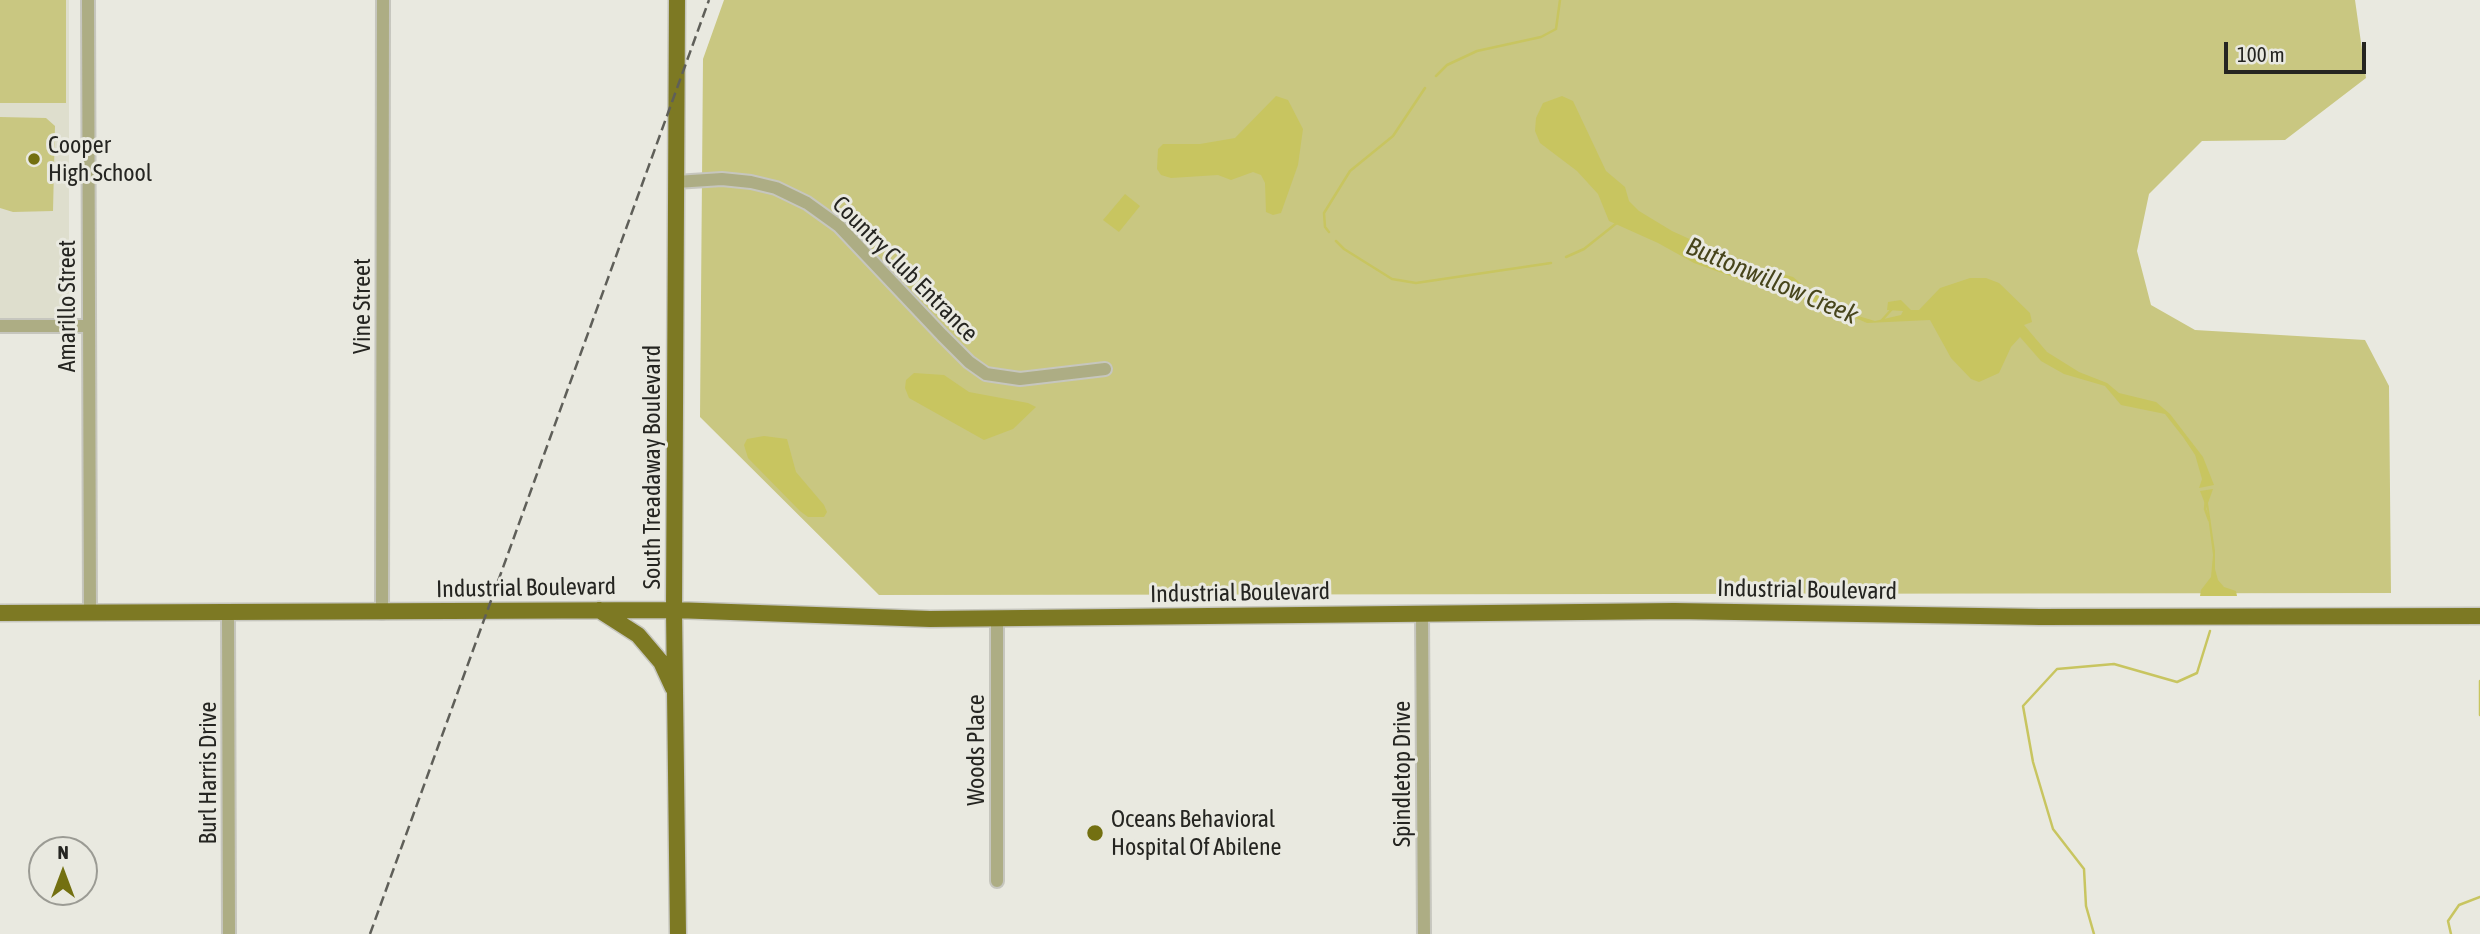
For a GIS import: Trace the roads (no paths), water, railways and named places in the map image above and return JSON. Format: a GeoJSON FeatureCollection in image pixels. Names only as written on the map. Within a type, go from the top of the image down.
{"type":"FeatureCollection","features":[{"type":"Feature","properties":{"kind":"main road","name":"South Treadaway Boulevard"},"geometry":{"type":"LineString","coordinates":[[677,0],[674,610],[678,934]]}},
{"type":"Feature","properties":{"kind":"main road"},"geometry":{"type":"LineString","coordinates":[[599,610],[645,643],[661,662],[675,694]]}},
{"type":"Feature","properties":{"kind":"main road","name":"Industrial Boulevard"},"geometry":{"type":"LineString","coordinates":[[0,613],[674,610],[997,619],[1674,611],[2040,617],[2480,616]]}},
{"type":"Feature","properties":{"kind":"street","name":"Amarillo Street"},"geometry":{"type":"LineString","coordinates":[[88,0],[90,613]]}},
{"type":"Feature","properties":{"kind":"street","name":"Vine Street"},"geometry":{"type":"LineString","coordinates":[[382,613],[383,0]]}},
{"type":"Feature","properties":{"kind":"street","name":"Country Club Entrance"},"geometry":{"type":"LineString","coordinates":[[676,181],[722,179],[751,182],[776,188],[807,203],[839,226],[942,335],[986,374],[1020,379],[1105,369]]}},
{"type":"Feature","properties":{"kind":"street"},"geometry":{"type":"LineString","coordinates":[[0,326],[87,326]]}},
{"type":"Feature","properties":{"kind":"street","name":"Burl Harris Drive"},"geometry":{"type":"LineString","coordinates":[[228,613],[229,934]]}},
{"type":"Feature","properties":{"kind":"street","name":"Spindletop Drive"},"geometry":{"type":"LineString","coordinates":[[1422,614],[1424,934]]}},
{"type":"Feature","properties":{"kind":"street","name":"Woods Place"},"geometry":{"type":"LineString","coordinates":[[997,619],[997,881]]}},
{"type":"Feature","properties":{"kind":"water"},"geometry":{"type":"Polygon","coordinates":[[[1276,96],[1288,100],[1303,129],[1298,165],[1281,213],[1273,215],[1266,212],[1265,183],[1261,175],[1253,172],[1231,180],[1218,175],[1171,178],[1161,175],[1157,169],[1158,149],[1163,144],[1200,144],[1235,138],[1276,96]]]}},
{"type":"Feature","properties":{"kind":"water"},"geometry":{"type":"Polygon","coordinates":[[[1562,96],[1573,101],[1606,171],[1625,187],[1629,201],[1639,211],[1672,231],[1738,261],[1793,277],[1812,293],[1855,315],[1875,321],[1901,315],[1903,311],[1887,310],[1888,302],[1901,300],[1911,310],[1919,310],[1940,288],[1970,278],[1986,278],[1999,283],[2030,313],[2032,322],[2024,325],[2047,352],[2079,372],[2107,383],[2119,393],[2156,402],[2170,414],[2203,457],[2214,485],[2199,488],[2202,479],[2194,451],[2165,414],[2121,405],[2105,386],[2064,374],[2041,361],[2020,337],[2011,347],[1999,373],[1979,382],[1971,379],[1951,358],[1930,320],[1867,323],[1821,303],[1783,295],[1694,263],[1609,221],[1598,194],[1577,171],[1540,143],[1535,131],[1536,118],[1543,103],[1562,96]]]}},
{"type":"Feature","properties":{"kind":"water"},"geometry":{"type":"Polygon","coordinates":[[[1125,194],[1140,206],[1119,232],[1103,220],[1125,194]]]}},
{"type":"Feature","properties":{"kind":"water"},"geometry":{"type":"Polygon","coordinates":[[[914,373],[944,375],[969,392],[1028,403],[1036,407],[1013,429],[984,440],[909,398],[905,388],[906,380],[914,373]]]}},
{"type":"Feature","properties":{"kind":"water"},"geometry":{"type":"Polygon","coordinates":[[[764,436],[787,439],[796,472],[824,505],[827,512],[824,517],[808,517],[800,511],[748,458],[744,445],[747,439],[764,436]]]}},
{"type":"Feature","properties":{"kind":"water"},"geometry":{"type":"Polygon","coordinates":[[[2213,489],[2208,503],[2215,569],[2218,580],[2224,587],[2236,591],[2237,596],[2200,596],[2201,590],[2211,577],[2213,555],[2207,509],[2200,491],[2213,489]]]}},
{"type":"Feature","properties":{"kind":"waterway","name":"Buttonwillow Creek"},"geometry":{"type":"LineString","coordinates":[[1436,76],[1447,65],[1477,51],[1541,37],[1556,29],[1560,0]]}},
{"type":"Feature","properties":{"kind":"waterway","name":"Buttonwillow Creek"},"geometry":{"type":"LineString","coordinates":[[1329,232],[1325,227],[1324,213],[1350,171],[1393,136],[1425,88]]}},
{"type":"Feature","properties":{"kind":"waterway","name":"Buttonwillow Creek"},"geometry":{"type":"LineString","coordinates":[[1566,257],[1584,249],[1618,222]]}},
{"type":"Feature","properties":{"kind":"waterway","name":"Buttonwillow Creek"},"geometry":{"type":"LineString","coordinates":[[1336,241],[1344,249],[1392,279],[1416,283],[1551,263]]}},
{"type":"Feature","properties":{"kind":"waterway","name":"Buttonwillow Creek"},"geometry":{"type":"LineString","coordinates":[[1882,320],[1892,309]]}},
{"type":"Feature","properties":{"kind":"waterway","name":"Buttonwillow Creek"},"geometry":{"type":"LineString","coordinates":[[2186,439],[2196,454]]}},
{"type":"Feature","properties":{"kind":"waterway","name":"Buttonwillow Creek"},"geometry":{"type":"LineString","coordinates":[[2206,499],[2205,509],[2209,520]]}},
{"type":"Feature","properties":{"kind":"waterway","name":"Buttonwillow Creek"},"geometry":{"type":"LineString","coordinates":[[2094,934],[2086,906],[2084,869],[2053,829],[2033,762],[2023,706],[2057,669],[2114,664],[2177,682],[2197,673],[2210,631]]}},
{"type":"Feature","properties":{"kind":"waterway"},"geometry":{"type":"LineString","coordinates":[[2480,681],[2480,715]]}},
{"type":"Feature","properties":{"kind":"waterway"},"geometry":{"type":"LineString","coordinates":[[2451,934],[2448,921],[2459,905],[2480,897]]}},
{"type":"Feature","properties":{"kind":"railway"},"geometry":{"type":"LineString","coordinates":[[370,934],[709,0]]}},
{"type":"Feature","properties":{"kind":"place","name":"Cooper High School"},"geometry":{"type":"Point","coordinates":[34,159]}},
{"type":"Feature","properties":{"kind":"place","name":"Oceans Behavioral Hospital Of Abilene"},"geometry":{"type":"Point","coordinates":[1095,833]}}]}
